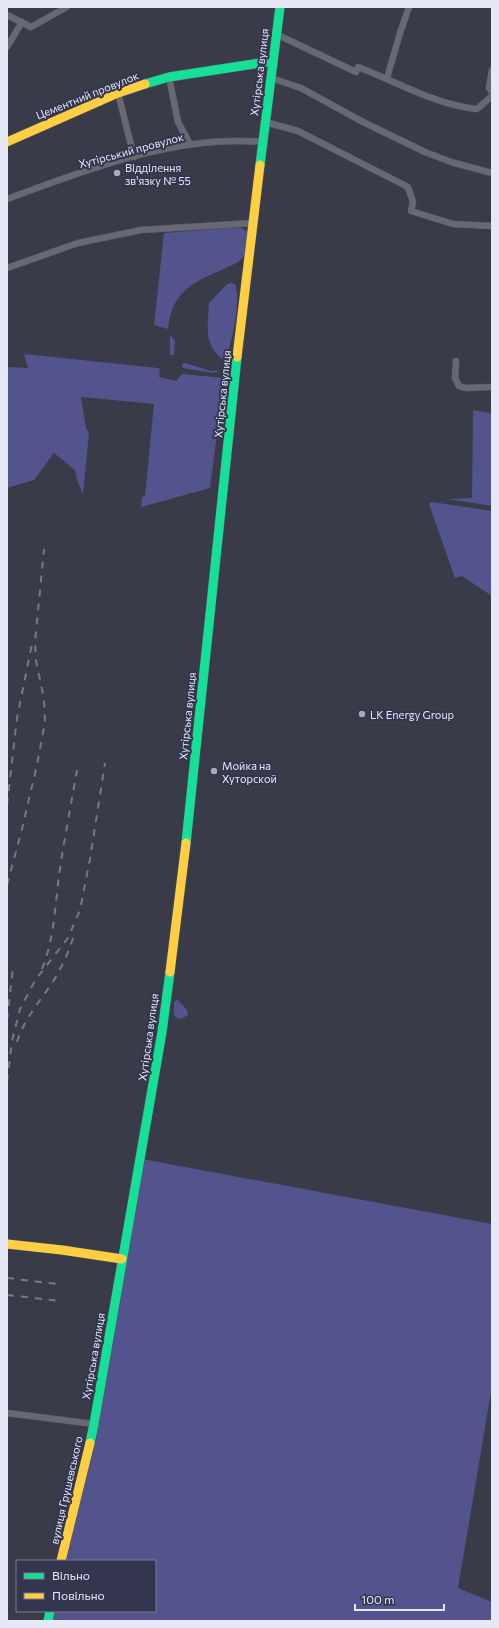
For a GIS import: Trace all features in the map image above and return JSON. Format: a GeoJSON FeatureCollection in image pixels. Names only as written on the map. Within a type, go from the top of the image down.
{"type":"FeatureCollection","features":[{"type":"Feature","properties":{"kind":"main road","name":"Хутірська вулиця"},"geometry":{"type":"LineString","coordinates":[[94,1424],[162,1032],[188,825],[253,224],[280,7]]}},
{"type":"Feature","properties":{"kind":"main road","name":"Цементний провулок"},"geometry":{"type":"LineString","coordinates":[[7,142],[118,93],[169,77],[273,61]]}},
{"type":"Feature","properties":{"kind":"main road"},"geometry":{"type":"LineString","coordinates":[[7,1244],[122,1259]]}},
{"type":"Feature","properties":{"kind":"main road","name":"вулиця Грушевського"},"geometry":{"type":"LineString","coordinates":[[62,1560],[94,1424]]}},
{"type":"Feature","properties":{"kind":"street"},"geometry":{"type":"LineString","coordinates":[[7,15],[32,27],[67,7]]}},
{"type":"Feature","properties":{"kind":"street"},"geometry":{"type":"LineString","coordinates":[[386,78],[409,7]]}},
{"type":"Feature","properties":{"kind":"street"},"geometry":{"type":"LineString","coordinates":[[7,47],[22,22]]}},
{"type":"Feature","properties":{"kind":"street"},"geometry":{"type":"LineString","coordinates":[[276,34],[356,72],[358,66],[460,108],[478,109],[492,96]]}},
{"type":"Feature","properties":{"kind":"street"},"geometry":{"type":"LineString","coordinates":[[492,70],[489,88],[492,92]]}},
{"type":"Feature","properties":{"kind":"street"},"geometry":{"type":"LineString","coordinates":[[169,77],[178,122],[190,144]]}},
{"type":"Feature","properties":{"kind":"street"},"geometry":{"type":"LineString","coordinates":[[271,78],[301,88],[363,122],[424,152],[451,162],[492,173]]}},
{"type":"Feature","properties":{"kind":"street"},"geometry":{"type":"LineString","coordinates":[[118,93],[134,157]]}},
{"type":"Feature","properties":{"kind":"street"},"geometry":{"type":"LineString","coordinates":[[266,122],[298,131],[408,187],[413,202],[411,211],[453,224],[492,226]]}},
{"type":"Feature","properties":{"kind":"street","name":"Хутірський провулок"},"geometry":{"type":"LineString","coordinates":[[7,199],[103,166],[190,144],[200,142],[244,140],[263,142]]}},
{"type":"Feature","properties":{"kind":"street"},"geometry":{"type":"LineString","coordinates":[[7,268],[78,243],[141,230],[253,224]]}},
{"type":"Feature","properties":{"kind":"street"},"geometry":{"type":"LineString","coordinates":[[456,361],[455,378],[459,386],[466,388],[492,387]]}},
{"type":"Feature","properties":{"kind":"street"},"geometry":{"type":"LineString","coordinates":[[7,1413],[94,1424]]}},
{"type":"Feature","properties":{"kind":"shaded area"},"geometry":{"type":"Polygon","coordinates":[[[239,227],[247,231],[246,250],[242,259],[186,289],[174,305],[170,316],[168,329],[154,325],[164,233],[239,227]]]}},
{"type":"Feature","properties":{"kind":"shaded area"},"geometry":{"type":"Polygon","coordinates":[[[227,284],[235,284],[237,291],[237,310],[230,344],[224,359],[222,359],[216,353],[209,340],[209,303],[227,284]]]}},
{"type":"Feature","properties":{"kind":"shaded area"},"geometry":{"type":"Polygon","coordinates":[[[170,334],[175,341],[174,355],[170,355],[170,334]]]}},
{"type":"Feature","properties":{"kind":"shaded area"},"geometry":{"type":"Polygon","coordinates":[[[24,354],[158,368],[160,369],[159,377],[176,381],[182,374],[224,378],[210,488],[141,507],[142,497],[145,496],[154,404],[81,397],[86,428],[89,433],[83,494],[78,483],[75,470],[54,453],[34,480],[7,488],[7,367],[28,368],[24,354]]]}},
{"type":"Feature","properties":{"kind":"shaded area"},"geometry":{"type":"Polygon","coordinates":[[[185,363],[211,371],[217,370],[217,372],[212,373],[183,368],[182,364],[185,363]]]}},
{"type":"Feature","properties":{"kind":"shaded area"},"geometry":{"type":"Polygon","coordinates":[[[473,410],[492,413],[492,506],[448,499],[472,498],[473,410]]]}},
{"type":"Feature","properties":{"kind":"shaded area"},"geometry":{"type":"Polygon","coordinates":[[[432,502],[492,511],[492,596],[462,576],[455,578],[429,504],[432,502]]]}},
{"type":"Feature","properties":{"kind":"shaded area"},"geometry":{"type":"Polygon","coordinates":[[[177,999],[187,1010],[188,1015],[178,1019],[174,1015],[174,1002],[177,999]]]}},
{"type":"Feature","properties":{"kind":"shaded area"},"geometry":{"type":"Polygon","coordinates":[[[142,1159],[492,1224],[492,1386],[458,1588],[492,1602],[492,1621],[49,1621],[51,1612],[156,1612],[156,1560],[63,1560],[142,1159]]]}},
{"type":"Feature","properties":{"kind":"railway"},"geometry":{"type":"LineString","coordinates":[[7,885],[37,765],[45,722],[44,699],[36,661],[35,642],[44,549]]}},
{"type":"Feature","properties":{"kind":"railway"},"geometry":{"type":"LineString","coordinates":[[7,805],[17,718],[32,644]]}},
{"type":"Feature","properties":{"kind":"railway"},"geometry":{"type":"LineString","coordinates":[[7,1082],[12,1041],[20,1009],[36,979],[68,938],[80,910],[90,859],[105,763]]}},
{"type":"Feature","properties":{"kind":"railway"},"geometry":{"type":"LineString","coordinates":[[42,969],[52,935],[61,863],[77,770]]}},
{"type":"Feature","properties":{"kind":"railway"},"geometry":{"type":"LineString","coordinates":[[17,1042],[20,1033],[30,1015],[57,975],[67,955],[74,935]]}},
{"type":"Feature","properties":{"kind":"railway"},"geometry":{"type":"LineString","coordinates":[[7,1020],[13,968]]}},
{"type":"Feature","properties":{"kind":"railway"},"geometry":{"type":"LineString","coordinates":[[7,1278],[57,1284]]}},
{"type":"Feature","properties":{"kind":"railway"},"geometry":{"type":"LineString","coordinates":[[7,1295],[60,1301]]}},
{"type":"Feature","properties":{"kind":"traffic: fast"},"geometry":{"type":"LineString","coordinates":[[260,165],[280,7]]}},
{"type":"Feature","properties":{"kind":"traffic: fast"},"geometry":{"type":"LineString","coordinates":[[145,84],[169,77],[273,61]]}},
{"type":"Feature","properties":{"kind":"traffic: fast"},"geometry":{"type":"LineString","coordinates":[[186,843],[237,357]]}},
{"type":"Feature","properties":{"kind":"traffic: fast"},"geometry":{"type":"LineString","coordinates":[[90,1443],[162,1032],[170,972]]}},
{"type":"Feature","properties":{"kind":"traffic: fast"},"geometry":{"type":"LineString","coordinates":[[48,1621],[50,1612]]}},
{"type":"Feature","properties":{"kind":"traffic: slow"},"geometry":{"type":"LineString","coordinates":[[7,142],[118,93],[145,84]]}},
{"type":"Feature","properties":{"kind":"traffic: slow"},"geometry":{"type":"LineString","coordinates":[[237,357],[260,165]]}},
{"type":"Feature","properties":{"kind":"traffic: slow"},"geometry":{"type":"LineString","coordinates":[[170,972],[186,843]]}},
{"type":"Feature","properties":{"kind":"traffic: slow"},"geometry":{"type":"LineString","coordinates":[[7,1244],[122,1259]]}},
{"type":"Feature","properties":{"kind":"traffic: slow"},"geometry":{"type":"LineString","coordinates":[[61,1560],[90,1443]]}},
{"type":"Feature","properties":{"kind":"place","name":"Відділення зв'язку № 55"},"geometry":{"type":"Point","coordinates":[117,173]}},
{"type":"Feature","properties":{"kind":"place","name":"LK Energy Group"},"geometry":{"type":"Point","coordinates":[362,714]}},
{"type":"Feature","properties":{"kind":"place","name":"Мойка на Хуторской"},"geometry":{"type":"Point","coordinates":[214,771]}}]}
